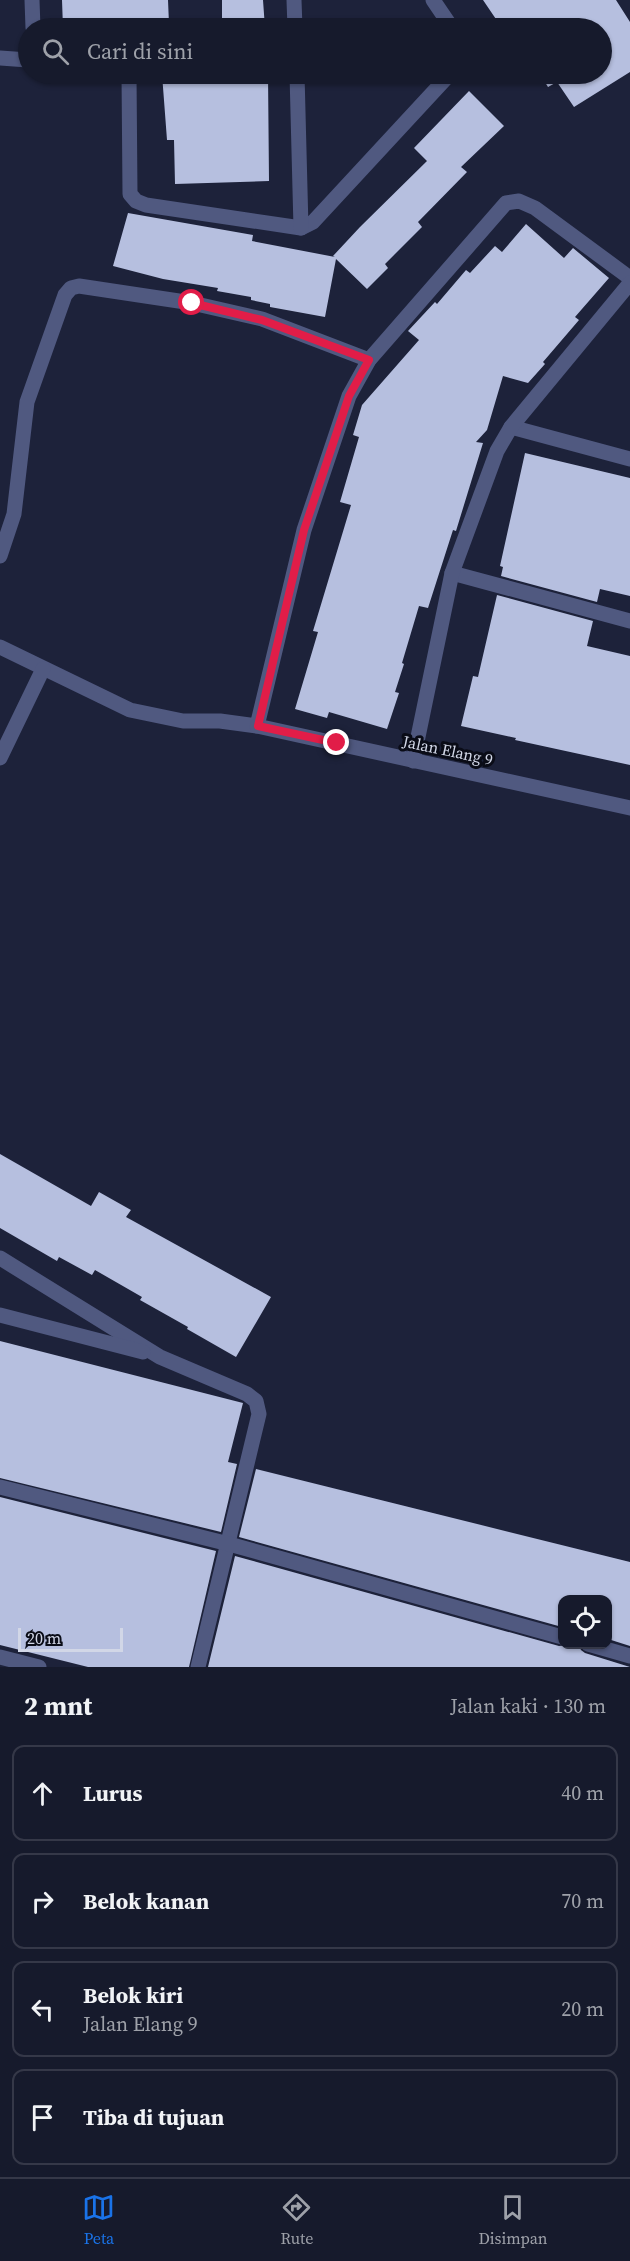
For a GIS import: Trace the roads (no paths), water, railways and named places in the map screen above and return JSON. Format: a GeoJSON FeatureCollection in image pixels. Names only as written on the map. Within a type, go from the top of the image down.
{"type":"FeatureCollection","features":[{"type":"Feature","properties":{"kind":"street"},"geometry":{"type":"LineString","coordinates":[[32,0],[33,18]]}},
{"type":"Feature","properties":{"kind":"street"},"geometry":{"type":"LineString","coordinates":[[294,0],[295,18]]}},
{"type":"Feature","properties":{"kind":"street"},"geometry":{"type":"LineString","coordinates":[[433,0],[445,18]]}},
{"type":"Feature","properties":{"kind":"street"},"geometry":{"type":"LineString","coordinates":[[0,58],[18,59]]}},
{"type":"Feature","properties":{"kind":"street"},"geometry":{"type":"LineString","coordinates":[[129,84],[130,194],[136,201],[146,205],[302,228],[313,222],[441,84]]}},
{"type":"Feature","properties":{"kind":"street"},"geometry":{"type":"LineString","coordinates":[[297,84],[302,228]]}},
{"type":"Feature","properties":{"kind":"street"},"geometry":{"type":"LineString","coordinates":[[258,726],[304,530],[349,396],[369,360],[506,203],[519,201],[535,208],[630,278]]}},
{"type":"Feature","properties":{"kind":"street"},"geometry":{"type":"LineString","coordinates":[[413,761],[452,573],[497,451],[511,427],[630,283]]}},
{"type":"Feature","properties":{"kind":"street"},"geometry":{"type":"LineString","coordinates":[[0,556],[14,514],[27,402],[65,295],[71,288],[79,286],[192,303],[262,320],[369,360]]}},
{"type":"Feature","properties":{"kind":"street"},"geometry":{"type":"LineString","coordinates":[[511,427],[630,459]]}},
{"type":"Feature","properties":{"kind":"street"},"geometry":{"type":"LineString","coordinates":[[452,573],[630,621]]}},
{"type":"Feature","properties":{"kind":"street","name":"Jalan Elang 9"},"geometry":{"type":"LineString","coordinates":[[0,647],[130,710],[183,721],[220,721],[258,726],[630,808]]}},
{"type":"Feature","properties":{"kind":"street"},"geometry":{"type":"LineString","coordinates":[[0,758],[42,669]]}},
{"type":"Feature","properties":{"kind":"street"},"geometry":{"type":"LineString","coordinates":[[0,1258],[160,1357]]}},
{"type":"Feature","properties":{"kind":"street"},"geometry":{"type":"LineString","coordinates":[[0,1315],[160,1357],[247,1394],[256,1401],[259,1414],[198,1667]]}},
{"type":"Feature","properties":{"kind":"street"},"geometry":{"type":"LineString","coordinates":[[0,1487],[229,1544],[558,1636]]}},
{"type":"Feature","properties":{"kind":"street"},"geometry":{"type":"LineString","coordinates":[[606,1649],[630,1656]]}},
{"type":"Feature","properties":{"kind":"street"},"geometry":{"type":"LineString","coordinates":[[0,1657],[39,1667]]}}]}
